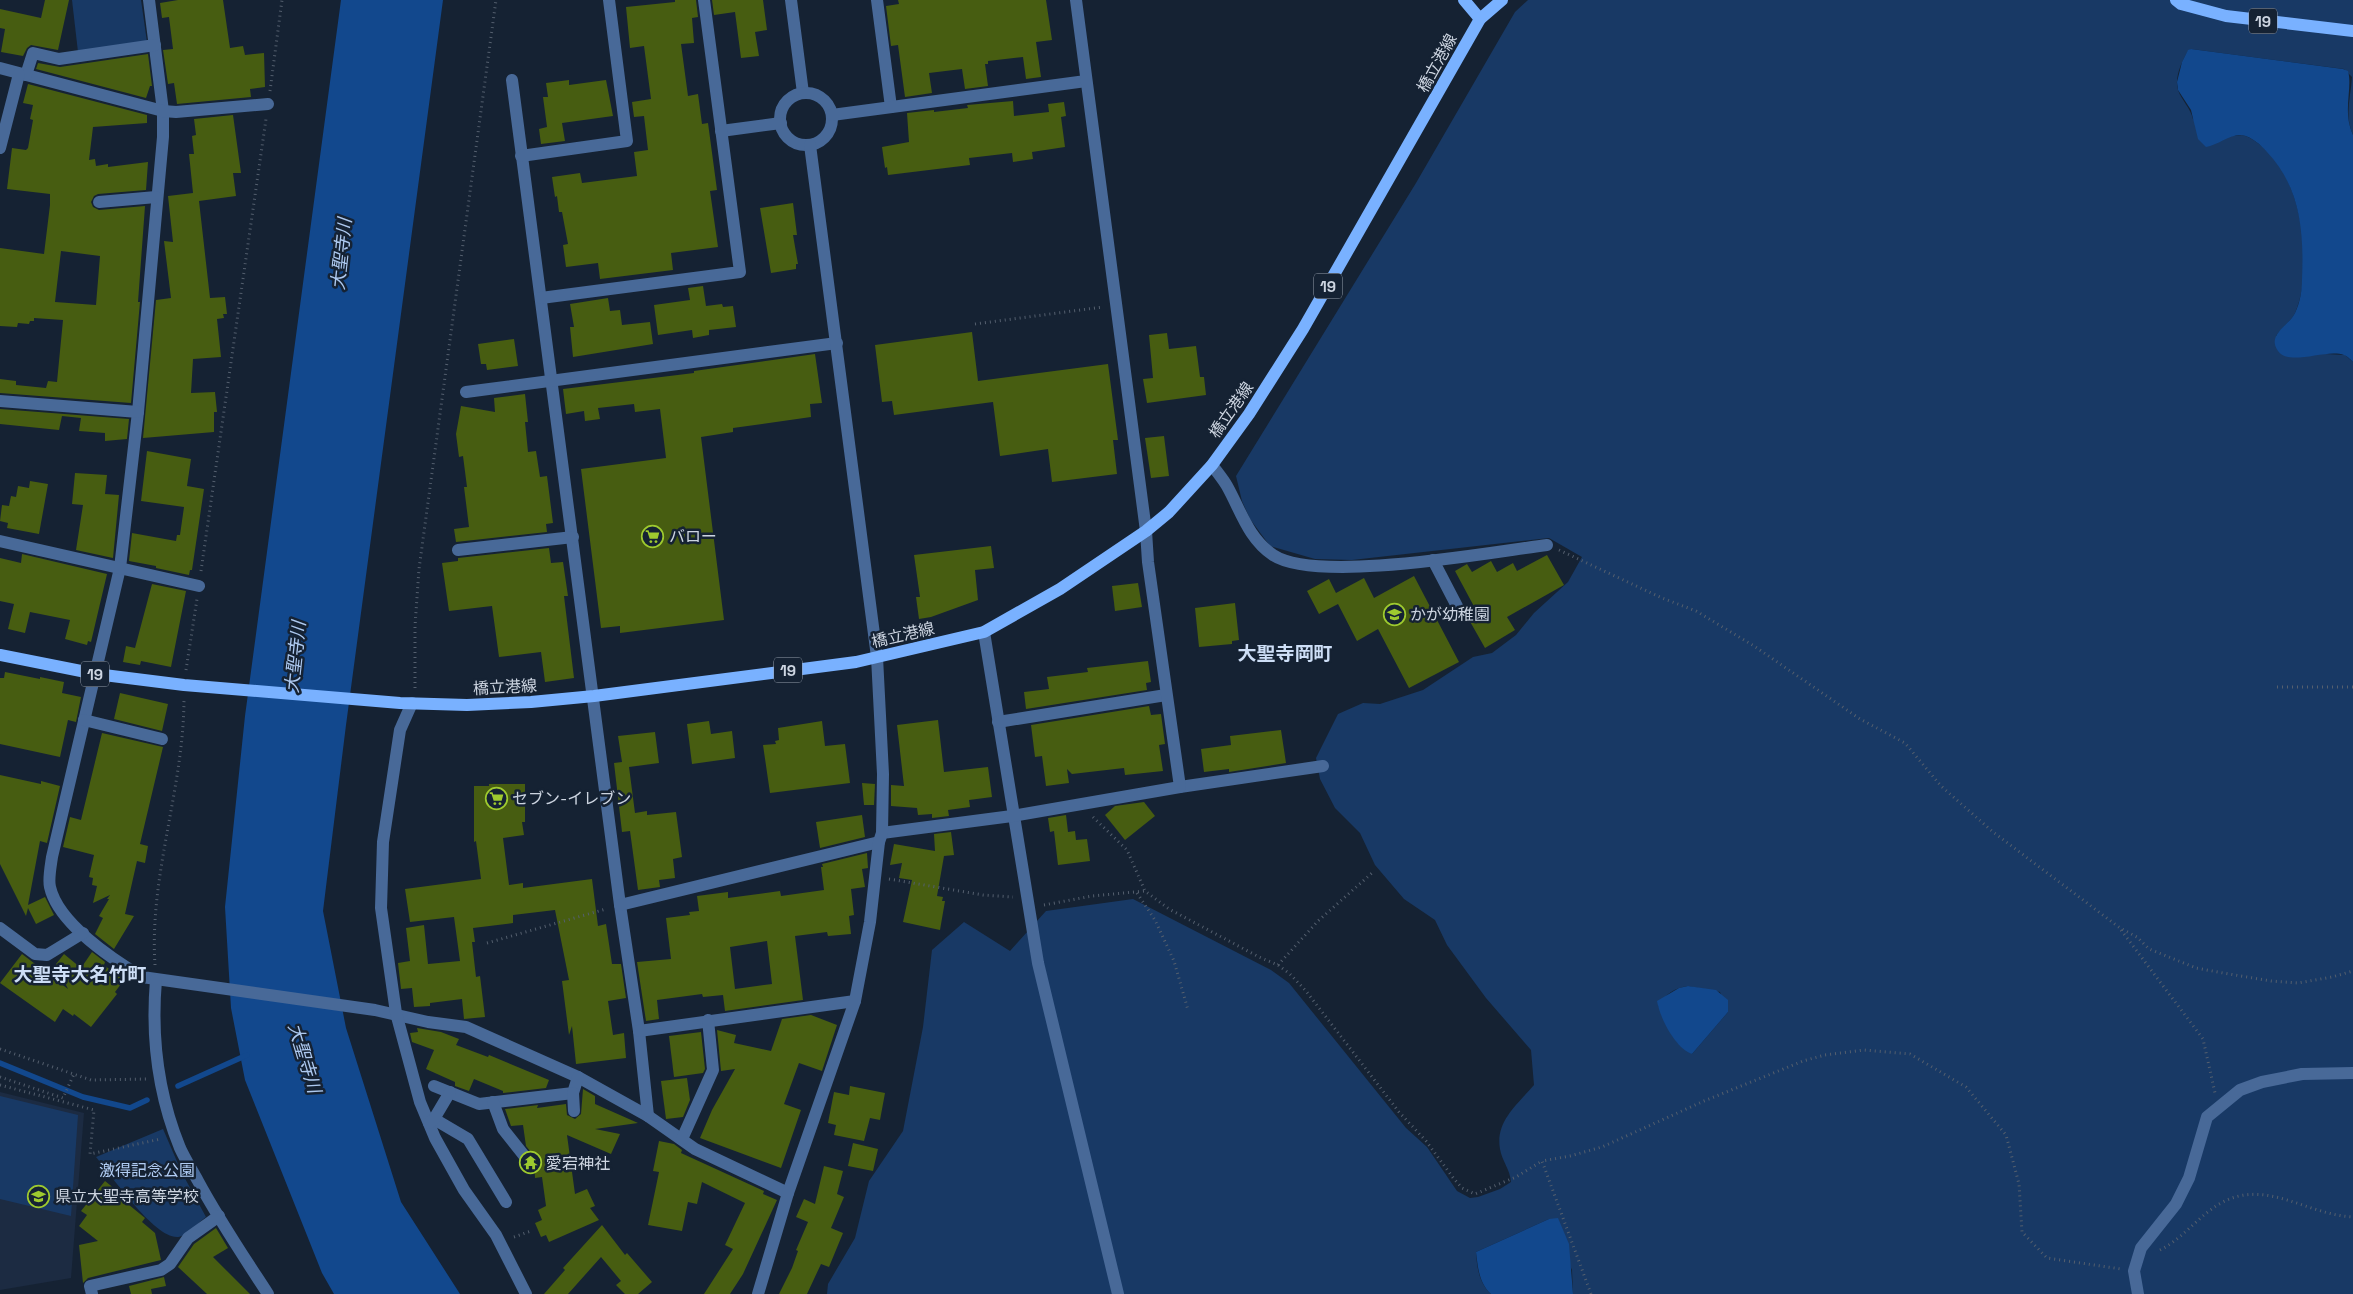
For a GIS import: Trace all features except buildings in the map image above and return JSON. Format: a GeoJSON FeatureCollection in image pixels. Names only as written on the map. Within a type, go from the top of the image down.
{"type":"FeatureCollection","features":[{"type":"Feature","properties":{"kind":"main road"},"geometry":{"type":"LineString","coordinates":[[1464,0],[1480,19]]}},
{"type":"Feature","properties":{"kind":"main road","name":"橋立港線"},"geometry":{"type":"LineString","coordinates":[[0,654],[96,674],[188,685],[406,703],[501,705],[594,696],[856,662],[984,632],[1060,589],[1146,531],[1169,512],[1212,464],[1249,414],[1303,329],[1480,19],[1502,0]]}},
{"type":"Feature","properties":{"kind":"main road","name":"19"},"geometry":{"type":"LineString","coordinates":[[2176,0],[2181,4],[2226,16],[2353,31]]}},
{"type":"Feature","properties":{"kind":"street"},"geometry":{"type":"LineString","coordinates":[[149,0],[163,111],[163,137],[156,197],[138,412],[120,568],[52,856],[49,887],[66,919],[115,962],[142,977],[396,1013],[428,1022],[466,1027],[578,1077],[648,1116],[695,1149],[788,1193]]}},
{"type":"Feature","properties":{"kind":"street"},"geometry":{"type":"LineString","coordinates":[[522,156],[627,141],[609,0]]}},
{"type":"Feature","properties":{"kind":"street"},"geometry":{"type":"LineString","coordinates":[[542,298],[740,272],[704,0]]}},
{"type":"Feature","properties":{"kind":"street"},"geometry":{"type":"LineString","coordinates":[[791,0],[802,93]]}},
{"type":"Feature","properties":{"kind":"street"},"geometry":{"type":"LineString","coordinates":[[877,0],[891,107]]}},
{"type":"Feature","properties":{"kind":"street"},"geometry":{"type":"LineString","coordinates":[[1076,0],[1146,531],[1148,562],[1180,787]]}},
{"type":"Feature","properties":{"kind":"street"},"geometry":{"type":"LineString","coordinates":[[0,148],[23,74],[33,53],[59,59],[155,45]]}},
{"type":"Feature","properties":{"kind":"street"},"geometry":{"type":"LineString","coordinates":[[0,68],[163,111],[176,112],[268,104]]}},
{"type":"Feature","properties":{"kind":"street"},"geometry":{"type":"LineString","coordinates":[[512,80],[620,905],[639,1031],[648,1116]]}},
{"type":"Feature","properties":{"kind":"street"},"geometry":{"type":"LineString","coordinates":[[832,115],[1086,81]]}},
{"type":"Feature","properties":{"kind":"street"},"geometry":{"type":"LineString","coordinates":[[802,93],[820,97],[827,103],[832,115],[831,128],[826,136],[810,145],[802,145],[788,138],[780,123],[783,107],[795,96],[802,93]]}},
{"type":"Feature","properties":{"kind":"street"},"geometry":{"type":"LineString","coordinates":[[721,131],[780,123]]}},
{"type":"Feature","properties":{"kind":"street"},"geometry":{"type":"LineString","coordinates":[[758,1294],[788,1193],[855,1001],[881,838],[883,774],[877,657],[810,145]]}},
{"type":"Feature","properties":{"kind":"street"},"geometry":{"type":"LineString","coordinates":[[100,202],[156,197]]}},
{"type":"Feature","properties":{"kind":"street"},"geometry":{"type":"LineString","coordinates":[[466,392],[837,343]]}},
{"type":"Feature","properties":{"kind":"street"},"geometry":{"type":"LineString","coordinates":[[0,401],[73,409],[138,412]]}},
{"type":"Feature","properties":{"kind":"street"},"geometry":{"type":"LineString","coordinates":[[1212,464],[1227,486],[1253,537],[1274,555],[1308,566],[1338,568],[1432,560],[1548,545]]}},
{"type":"Feature","properties":{"kind":"street"},"geometry":{"type":"LineString","coordinates":[[458,550],[573,537]]}},
{"type":"Feature","properties":{"kind":"street"},"geometry":{"type":"LineString","coordinates":[[0,541],[199,586]]}},
{"type":"Feature","properties":{"kind":"street"},"geometry":{"type":"LineString","coordinates":[[1432,560],[1460,612]]}},
{"type":"Feature","properties":{"kind":"street"},"geometry":{"type":"LineString","coordinates":[[984,632],[1012,816],[1038,963],[1118,1294]]}},
{"type":"Feature","properties":{"kind":"street"},"geometry":{"type":"LineString","coordinates":[[998,722],[1166,695]]}},
{"type":"Feature","properties":{"kind":"street"},"geometry":{"type":"LineString","coordinates":[[406,703],[400,730],[383,842],[381,908],[396,1013],[420,1102],[464,1190],[496,1235],[526,1294]]}},
{"type":"Feature","properties":{"kind":"street"},"geometry":{"type":"LineString","coordinates":[[84,720],[162,739]]}},
{"type":"Feature","properties":{"kind":"street"},"geometry":{"type":"LineString","coordinates":[[620,905],[881,838],[1079,803],[1323,766]]}},
{"type":"Feature","properties":{"kind":"street"},"geometry":{"type":"LineString","coordinates":[[0,928],[35,954],[47,955],[83,933]]}},
{"type":"Feature","properties":{"kind":"street"},"geometry":{"type":"LineString","coordinates":[[156,980],[154,1036],[159,1079],[180,1148],[219,1216],[268,1294]]}},
{"type":"Feature","properties":{"kind":"street"},"geometry":{"type":"LineString","coordinates":[[639,1031],[855,1001]]}},
{"type":"Feature","properties":{"kind":"street"},"geometry":{"type":"LineString","coordinates":[[682,1139],[713,1070],[708,1020]]}},
{"type":"Feature","properties":{"kind":"street"},"geometry":{"type":"LineString","coordinates":[[2138,1294],[2134,1271],[2140,1248],[2176,1204],[2189,1178],[2207,1117],[2240,1090],[2262,1082],[2302,1074],[2353,1073]]}},
{"type":"Feature","properties":{"kind":"street"},"geometry":{"type":"LineString","coordinates":[[574,1110],[573,1093],[578,1077]]}},
{"type":"Feature","properties":{"kind":"street"},"geometry":{"type":"LineString","coordinates":[[434,1086],[479,1104],[573,1093]]}},
{"type":"Feature","properties":{"kind":"street"},"geometry":{"type":"LineString","coordinates":[[431,1121],[450,1092]]}},
{"type":"Feature","properties":{"kind":"street"},"geometry":{"type":"LineString","coordinates":[[493,1102],[503,1129],[526,1158]]}},
{"type":"Feature","properties":{"kind":"street"},"geometry":{"type":"LineString","coordinates":[[431,1121],[468,1139],[506,1202]]}},
{"type":"Feature","properties":{"kind":"street"},"geometry":{"type":"LineString","coordinates":[[92,1294],[90,1286],[161,1270],[170,1264],[188,1238],[219,1216]]}},
{"type":"Feature","properties":{"kind":"path"},"geometry":{"type":"LineString","coordinates":[[156,980],[154,950],[160,869],[184,734],[199,586],[282,0]]}},
{"type":"Feature","properties":{"kind":"path"},"geometry":{"type":"LineString","coordinates":[[406,703],[415,690],[415,626],[419,569],[496,0]]}},
{"type":"Feature","properties":{"kind":"path"},"geometry":{"type":"LineString","coordinates":[[975,324],[1116,305]]}},
{"type":"Feature","properties":{"kind":"path"},"geometry":{"type":"LineString","coordinates":[[1548,545],[1653,594],[1696,611],[1754,646],[1860,719],[1905,743],[1941,786],[1993,832],[2120,928],[2137,938],[2149,949],[2196,968],[2271,981],[2298,983],[2353,971]]}},
{"type":"Feature","properties":{"kind":"path"},"geometry":{"type":"LineString","coordinates":[[2277,686],[2353,687]]}},
{"type":"Feature","properties":{"kind":"path"},"geometry":{"type":"LineString","coordinates":[[1079,803],[1127,850],[1146,892],[1169,909],[1258,957],[1278,965],[1306,991],[1399,1112],[1419,1132],[1462,1188],[1474,1194],[1516,1178],[1542,1161],[1602,1147],[1704,1100],[1802,1062],[1825,1055],[1864,1050],[1910,1054],[1966,1087],[2006,1135],[2019,1184],[2022,1232],[2047,1258],[2134,1271]]}},
{"type":"Feature","properties":{"kind":"path"},"geometry":{"type":"LineString","coordinates":[[1278,965],[1318,921],[1372,873]]}},
{"type":"Feature","properties":{"kind":"path"},"geometry":{"type":"LineString","coordinates":[[876,877],[1027,903],[1146,892]]}},
{"type":"Feature","properties":{"kind":"path"},"geometry":{"type":"LineString","coordinates":[[1137,893],[1155,920],[1174,961],[1188,1010]]}},
{"type":"Feature","properties":{"kind":"path"},"geometry":{"type":"LineString","coordinates":[[487,943],[620,905]]}},
{"type":"Feature","properties":{"kind":"path"},"geometry":{"type":"LineString","coordinates":[[2120,928],[2203,1039],[2217,1107]]}},
{"type":"Feature","properties":{"kind":"path"},"geometry":{"type":"LineString","coordinates":[[0,1049],[92,1080],[159,1079]]}},
{"type":"Feature","properties":{"kind":"path"},"geometry":{"type":"LineString","coordinates":[[0,1077],[64,1098],[74,1074]]}},
{"type":"Feature","properties":{"kind":"path"},"geometry":{"type":"LineString","coordinates":[[0,1085],[94,1110],[90,1154],[176,1135]]}},
{"type":"Feature","properties":{"kind":"path"},"geometry":{"type":"LineString","coordinates":[[1542,1161],[1591,1294]]}},
{"type":"Feature","properties":{"kind":"path"},"geometry":{"type":"LineString","coordinates":[[2138,1256],[2154,1253],[2170,1245],[2219,1204],[2240,1197],[2264,1194],[2276,1196],[2332,1216],[2353,1218]]}},
{"type":"Feature","properties":{"kind":"shaded area","name":"県立大聖寺高等学校"},"geometry":{"type":"Polygon","coordinates":[[[0,1092],[84,1113],[71,1278],[0,1290],[0,1092]]]}},
{"type":"Feature","properties":{"kind":"green space"},"geometry":{"type":"Polygon","coordinates":[[[72,0],[141,0],[147,42],[78,52],[72,0]]]}},
{"type":"Feature","properties":{"kind":"green space"},"geometry":{"type":"Polygon","coordinates":[[[1528,0],[2353,0],[2353,135],[2348,113],[2352,77],[2344,69],[2191,49],[2188,51],[2179,70],[2177,85],[2193,119],[2232,136],[2247,136],[2274,158],[2286,177],[2295,199],[2301,222],[2304,247],[2304,271],[2301,294],[2294,316],[2276,336],[2326,354],[2345,355],[2353,362],[2353,1294],[1573,1294],[1572,1270],[1549,1219],[1476,1252],[1479,1275],[1491,1294],[827,1294],[828,1284],[855,1238],[869,1181],[903,1131],[923,1027],[932,950],[964,922],[1010,951],[1046,911],[1133,899],[1271,970],[1289,983],[1406,1128],[1427,1147],[1457,1191],[1470,1198],[1478,1197],[1500,1189],[1511,1182],[1501,1153],[1499,1139],[1504,1121],[1534,1085],[1531,1050],[1486,998],[1447,945],[1435,920],[1404,899],[1375,865],[1360,833],[1335,808],[1320,779],[1316,758],[1338,714],[1363,703],[1380,704],[1423,690],[1473,657],[1492,653],[1516,635],[1534,613],[1568,582],[1582,557],[1549,538],[1352,560],[1315,559],[1270,546],[1250,519],[1242,501],[1236,476],[1416,183],[1515,12],[1528,0]],[[1688,986],[1683,987],[1671,992],[1658,1005],[1677,1042],[1692,1054],[1728,1012],[1720,992],[1688,986]]]}},
{"type":"Feature","properties":{"kind":"green space"},"geometry":{"type":"Polygon","coordinates":[[[0,1096],[78,1115],[71,1216],[0,1199],[0,1096]]]}},
{"type":"Feature","properties":{"kind":"green space","name":"激得記念公園"},"geometry":{"type":"Polygon","coordinates":[[[163,1129],[182,1173],[206,1217],[189,1232],[178,1237],[168,1235],[146,1217],[122,1191],[96,1157],[163,1129]]]}},
{"type":"Feature","properties":{"kind":"water","name":"大聖寺川"},"geometry":{"type":"Polygon","coordinates":[[[341,0],[443,0],[323,911],[346,1028],[401,1202],[460,1294],[334,1294],[322,1273],[245,1080],[231,1008],[225,907],[245,716],[341,0]]]}},
{"type":"Feature","properties":{"kind":"water"},"geometry":{"type":"Polygon","coordinates":[[[2188,50],[2348,71],[2348,117],[2353,135],[2353,362],[2345,355],[2337,353],[2291,357],[2283,355],[2278,351],[2275,340],[2280,330],[2295,313],[2302,288],[2301,228],[2294,196],[2278,166],[2265,149],[2253,139],[2238,135],[2206,147],[2198,139],[2191,110],[2178,90],[2177,82],[2182,62],[2188,50]]]}},
{"type":"Feature","properties":{"kind":"water"},"geometry":{"type":"Polygon","coordinates":[[[1688,986],[1716,990],[1728,1000],[1728,1012],[1692,1054],[1680,1046],[1669,1032],[1661,1016],[1657,1001],[1679,988],[1688,986]]]}},
{"type":"Feature","properties":{"kind":"water"},"geometry":{"type":"Polygon","coordinates":[[[1558,1218],[1569,1244],[1573,1294],[1491,1294],[1484,1285],[1478,1269],[1476,1252],[1549,1219],[1558,1218]]]}},
{"type":"Feature","properties":{"kind":"waterway"},"geometry":{"type":"LineString","coordinates":[[178,1086],[247,1055]]}},
{"type":"Feature","properties":{"kind":"waterway"},"geometry":{"type":"LineString","coordinates":[[0,1063],[83,1097],[130,1108],[147,1100]]}},
{"type":"Feature","properties":{"kind":"place","name":"バロー"},"geometry":{"type":"Point","coordinates":[653,536]}},
{"type":"Feature","properties":{"kind":"place","name":"かが幼稚園"},"geometry":{"type":"Point","coordinates":[1394,614]}},
{"type":"Feature","properties":{"kind":"place","name":"セブン-イレブン"},"geometry":{"type":"Point","coordinates":[496,798]}},
{"type":"Feature","properties":{"kind":"place","name":"愛宕神社"},"geometry":{"type":"Point","coordinates":[530,1163]}},
{"type":"Feature","properties":{"kind":"place","name":"県立大聖寺高等学校"},"geometry":{"type":"Point","coordinates":[39,1196]}},
{"type":"Feature","properties":{"kind":"district","name":"大聖寺岡町"},"geometry":{"type":"Point","coordinates":[1285,653]}},
{"type":"Feature","properties":{"kind":"district","name":"大聖寺大名竹町"},"geometry":{"type":"Point","coordinates":[80,974]}}]}
